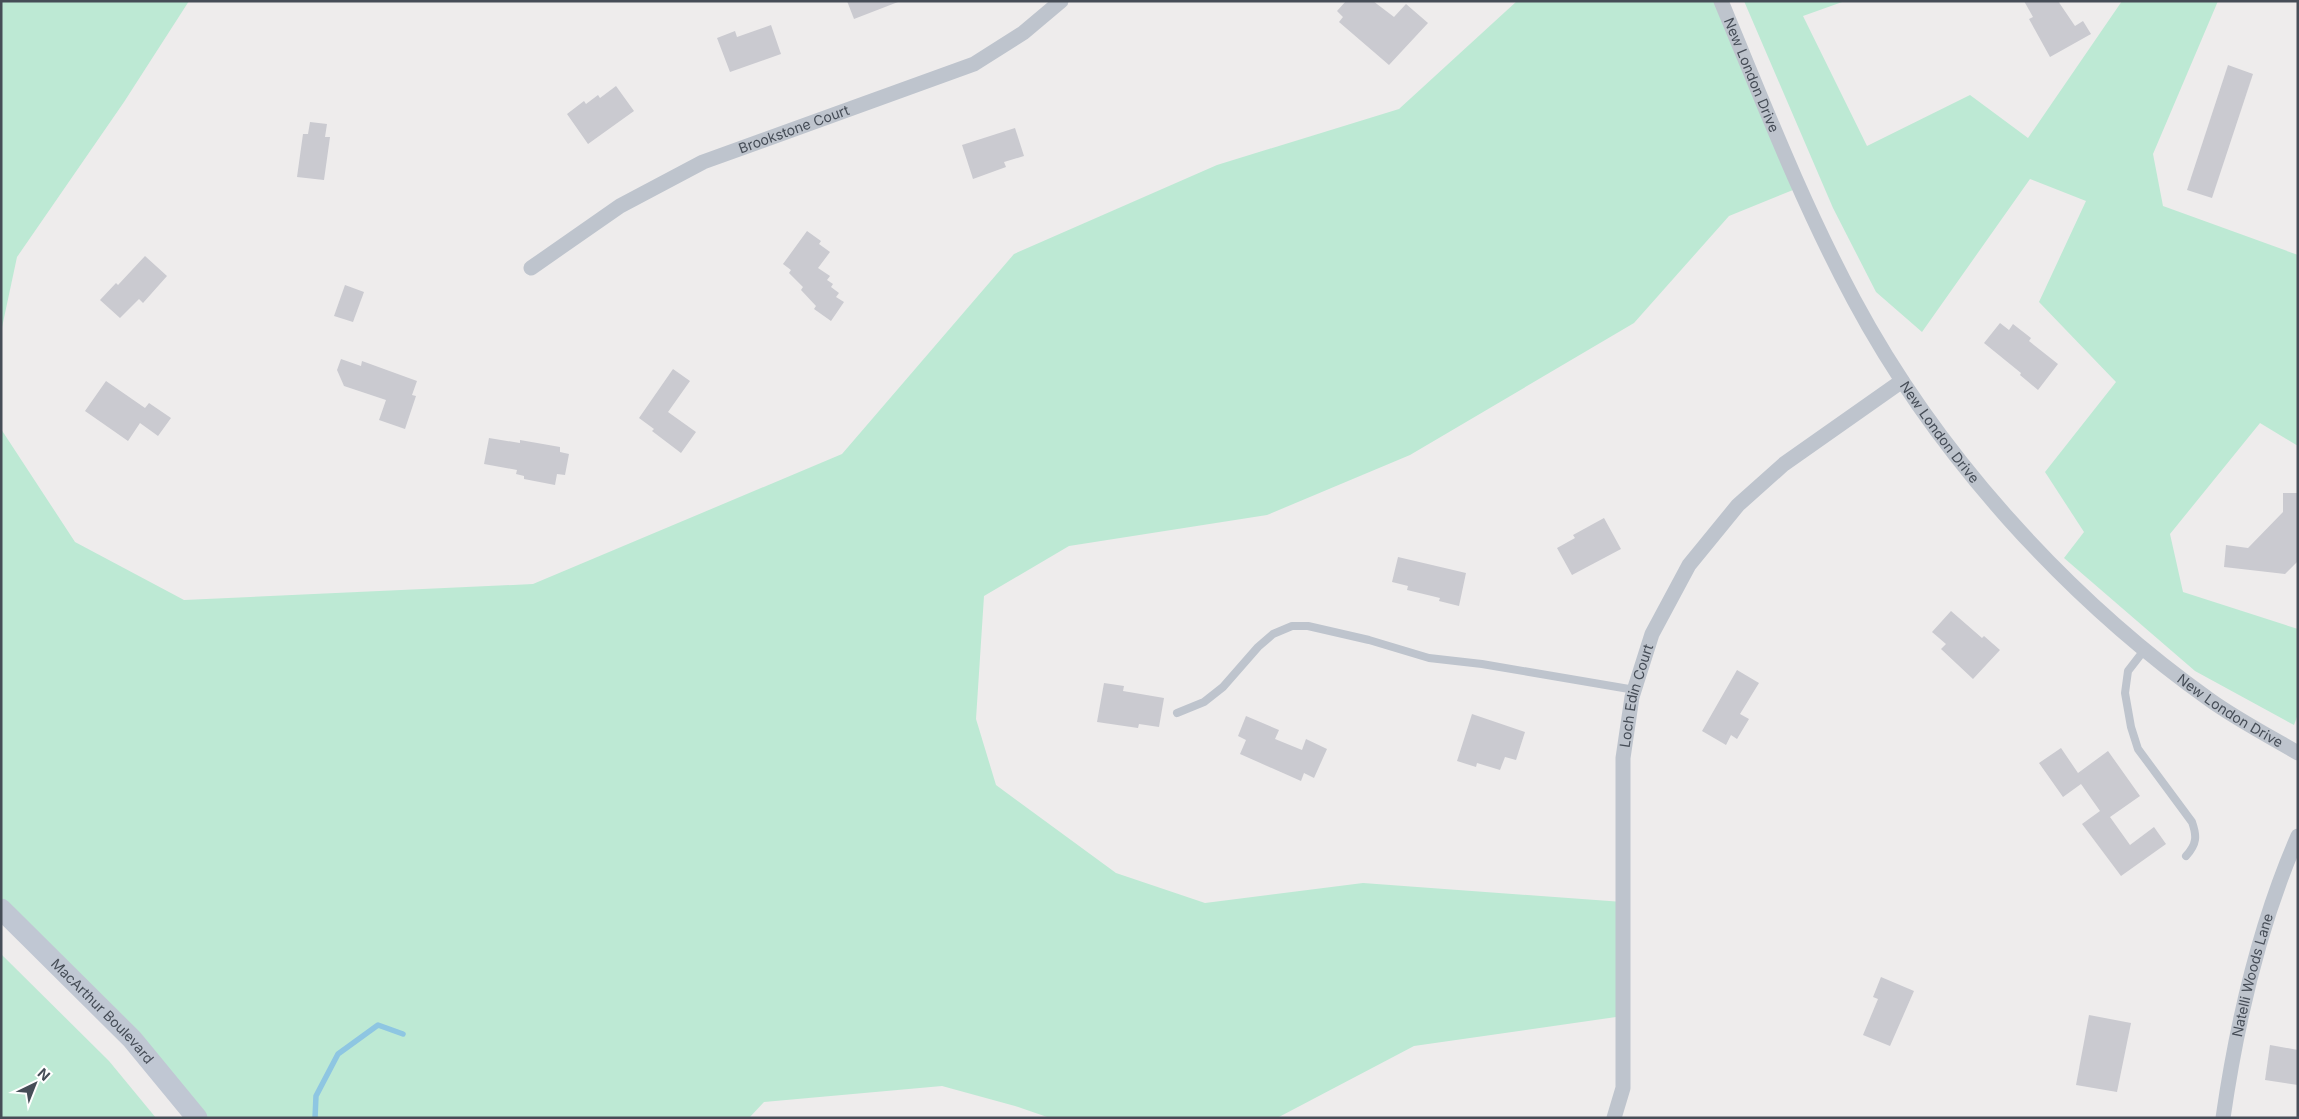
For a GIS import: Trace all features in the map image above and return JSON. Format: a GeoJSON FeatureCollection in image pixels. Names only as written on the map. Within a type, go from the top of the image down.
{"type":"FeatureCollection","features":[{"type":"Feature","properties":{"kind":"main road","name":"MacArthur Boulevard"},"geometry":{"type":"LineString","coordinates":[[1,909],[132,1039],[197,1118]]}},
{"type":"Feature","properties":{"kind":"street","name":"Brookstone Court"},"geometry":{"type":"LineString","coordinates":[[531,268],[620,206],[703,162],[974,64],[1023,33],[1062,1]]}},
{"type":"Feature","properties":{"kind":"street","name":"New London Drive"},"geometry":{"type":"LineString","coordinates":[[1721,1],[1798,188],[1854,300],[1902,382],[1985,494],[2095,609],[2211,701],[2298,753]]}},
{"type":"Feature","properties":{"kind":"street","name":"Loch Edin Court"},"geometry":{"type":"LineString","coordinates":[[1614,1118],[1623,1088],[1623,758],[1634,690],[1652,634],[1689,565],[1738,505],[1784,464],[1902,382]]}},
{"type":"Feature","properties":{"kind":"street","name":"Natelli Woods Lane"},"geometry":{"type":"LineString","coordinates":[[2223,1118],[2233,1050],[2254,961],[2283,870],[2298,836]]}},
{"type":"Feature","properties":{"kind":"lane"},"geometry":{"type":"LineString","coordinates":[[1177,713],[1204,702],[1223,687],[1258,647],[1273,634],[1292,626],[1308,626],[1369,640],[1428,658],[1482,664],[1634,690]]}},
{"type":"Feature","properties":{"kind":"lane"},"geometry":{"type":"LineString","coordinates":[[2145,649],[2128,671],[2125,693],[2127,707],[2138,749],[2164,787],[2192,822],[2196,834],[2196,842],[2186,856]]}},
{"type":"Feature","properties":{"kind":"green space"},"geometry":{"type":"Polygon","coordinates":[[[1,1],[189,1],[124,102],[17,257],[1,332],[1,1]]]}},
{"type":"Feature","properties":{"kind":"green space"},"geometry":{"type":"Polygon","coordinates":[[[1517,1],[1721,1],[1798,188],[1729,216],[1634,323],[1410,455],[1267,515],[1069,546],[984,596],[976,719],[996,785],[1116,873],[1205,903],[1363,883],[1623,902],[1623,1016],[1414,1046],[1277,1118],[1050,1118],[1015,1106],[942,1086],[764,1102],[749,1118],[197,1118],[1,909],[1,429],[75,542],[184,600],[533,584],[842,454],[1014,254],[1217,165],[1399,109],[1517,1]]]}},
{"type":"Feature","properties":{"kind":"green space"},"geometry":{"type":"Polygon","coordinates":[[[1744,1],[1845,1],[1803,16],[1867,146],[1970,95],[2028,138],[2122,1],[2218,1],[2153,154],[2163,206],[2298,255],[2298,446],[2260,423],[2170,534],[2183,592],[2298,629],[2298,714],[2294,725],[2195,671],[2064,558],[2084,532],[2045,472],[2116,382],[2039,302],[2086,201],[2030,179],[1922,332],[1876,292],[1833,208],[1744,1]]]}},
{"type":"Feature","properties":{"kind":"green space"},"geometry":{"type":"Polygon","coordinates":[[[1,954],[109,1061],[156,1118],[1,1118],[1,954]]]}},
{"type":"Feature","properties":{"kind":"building"},"geometry":{"type":"Polygon","coordinates":[[[847,1],[898,1],[898,2],[854,19],[847,1]]]}},
{"type":"Feature","properties":{"kind":"building"},"geometry":{"type":"Polygon","coordinates":[[[1346,1],[1373,1],[1394,17],[1406,4],[1428,23],[1389,65],[1339,22],[1343,17],[1337,11],[1346,1]]]}},
{"type":"Feature","properties":{"kind":"building"},"geometry":{"type":"Polygon","coordinates":[[[2024,1],[2058,1],[2075,26],[2083,21],[2091,34],[2050,57],[2029,19],[2033,17],[2024,1]]]}},
{"type":"Feature","properties":{"kind":"building"},"geometry":{"type":"Polygon","coordinates":[[[771,25],[781,54],[730,72],[717,38],[735,31],[737,37],[771,25]]]}},
{"type":"Feature","properties":{"kind":"building"},"geometry":{"type":"Polygon","coordinates":[[[2228,65],[2253,74],[2212,198],[2187,190],[2228,65]]]}},
{"type":"Feature","properties":{"kind":"building"},"geometry":{"type":"Polygon","coordinates":[[[616,86],[634,111],[588,144],[567,114],[584,101],[586,104],[598,95],[600,98],[616,86]]]}},
{"type":"Feature","properties":{"kind":"building"},"geometry":{"type":"Polygon","coordinates":[[[310,122],[327,124],[325,137],[330,137],[324,180],[297,177],[303,134],[308,134],[310,122]]]}},
{"type":"Feature","properties":{"kind":"building"},"geometry":{"type":"Polygon","coordinates":[[[1015,128],[1024,156],[1004,162],[1006,167],[973,179],[962,145],[1015,128]]]}},
{"type":"Feature","properties":{"kind":"building"},"geometry":{"type":"Polygon","coordinates":[[[807,231],[821,241],[819,244],[830,252],[818,268],[830,276],[827,280],[833,284],[831,287],[839,293],[836,297],[844,302],[831,321],[814,309],[816,306],[801,290],[803,287],[789,273],[791,270],[783,264],[807,231]]]}},
{"type":"Feature","properties":{"kind":"building"},"geometry":{"type":"Polygon","coordinates":[[[145,256],[167,276],[143,303],[139,299],[120,318],[100,300],[116,283],[118,285],[145,256]]]}},
{"type":"Feature","properties":{"kind":"building"},"geometry":{"type":"Polygon","coordinates":[[[345,285],[364,292],[353,322],[334,316],[345,285]]]}},
{"type":"Feature","properties":{"kind":"building"},"geometry":{"type":"Polygon","coordinates":[[[2000,323],[2009,330],[2013,324],[2031,338],[2029,341],[2058,364],[2038,390],[2020,375],[2021,373],[1984,343],[2000,323]]]}},
{"type":"Feature","properties":{"kind":"building"},"geometry":{"type":"Polygon","coordinates":[[[341,359],[361,366],[362,361],[417,381],[412,395],[416,396],[405,429],[379,420],[386,400],[344,386],[337,370],[341,359]]]}},
{"type":"Feature","properties":{"kind":"building"},"geometry":{"type":"Polygon","coordinates":[[[673,369],[690,381],[668,412],[696,432],[681,453],[652,431],[654,429],[639,418],[673,369]]]}},
{"type":"Feature","properties":{"kind":"building"},"geometry":{"type":"Polygon","coordinates":[[[106,381],[145,408],[149,403],[171,418],[158,436],[140,423],[128,441],[85,411],[106,381]]]}},
{"type":"Feature","properties":{"kind":"building"},"geometry":{"type":"Polygon","coordinates":[[[489,438],[520,443],[520,440],[560,447],[560,452],[569,454],[565,475],[557,474],[555,485],[524,479],[524,476],[516,474],[517,470],[484,464],[489,438]]]}},
{"type":"Feature","properties":{"kind":"building"},"geometry":{"type":"Polygon","coordinates":[[[2283,493],[2298,493],[2298,561],[2285,574],[2224,567],[2226,545],[2248,548],[2283,512],[2283,493]]]}},
{"type":"Feature","properties":{"kind":"building"},"geometry":{"type":"Polygon","coordinates":[[[1604,518],[1621,549],[1572,575],[1557,548],[1575,538],[1573,535],[1604,518]]]}},
{"type":"Feature","properties":{"kind":"building"},"geometry":{"type":"Polygon","coordinates":[[[1398,557],[1466,573],[1459,606],[1439,601],[1440,598],[1407,590],[1408,586],[1392,582],[1398,557]]]}},
{"type":"Feature","properties":{"kind":"building"},"geometry":{"type":"Polygon","coordinates":[[[1951,611],[1982,638],[1984,636],[2000,650],[1973,679],[1941,649],[1946,644],[1932,632],[1951,611]]]}},
{"type":"Feature","properties":{"kind":"building"},"geometry":{"type":"Polygon","coordinates":[[[1737,670],[1759,683],[1740,714],[1749,719],[1737,739],[1731,735],[1726,745],[1702,731],[1737,670]]]}},
{"type":"Feature","properties":{"kind":"building"},"geometry":{"type":"Polygon","coordinates":[[[1104,683],[1124,686],[1123,691],[1164,698],[1159,727],[1139,724],[1138,728],[1097,722],[1104,683]]]}},
{"type":"Feature","properties":{"kind":"building"},"geometry":{"type":"Polygon","coordinates":[[[1472,714],[1525,732],[1516,760],[1505,757],[1500,770],[1477,763],[1476,767],[1457,761],[1472,714]]]}},
{"type":"Feature","properties":{"kind":"building"},"geometry":{"type":"Polygon","coordinates":[[[1246,716],[1279,730],[1275,739],[1302,750],[1306,739],[1327,749],[1314,778],[1304,773],[1301,781],[1240,754],[1246,740],[1238,736],[1246,716]]]}},
{"type":"Feature","properties":{"kind":"building"},"geometry":{"type":"Polygon","coordinates":[[[2061,748],[2078,773],[2108,751],[2140,796],[2110,817],[2130,845],[2154,827],[2166,844],[2121,876],[2082,824],[2100,811],[2081,784],[2063,797],[2039,763],[2061,748]]]}},
{"type":"Feature","properties":{"kind":"building"},"geometry":{"type":"Polygon","coordinates":[[[1881,977],[1914,991],[1890,1046],[1863,1035],[1878,999],[1873,997],[1881,977]]]}},
{"type":"Feature","properties":{"kind":"building"},"geometry":{"type":"Polygon","coordinates":[[[2089,1015],[2131,1023],[2117,1092],[2076,1085],[2089,1015]]]}},
{"type":"Feature","properties":{"kind":"building"},"geometry":{"type":"Polygon","coordinates":[[[2270,1045],[2298,1050],[2298,1085],[2265,1080],[2270,1045]]]}},
{"type":"Feature","properties":{"kind":"waterway"},"geometry":{"type":"LineString","coordinates":[[315,1118],[316,1096],[338,1054],[378,1025],[403,1034]]}}]}
